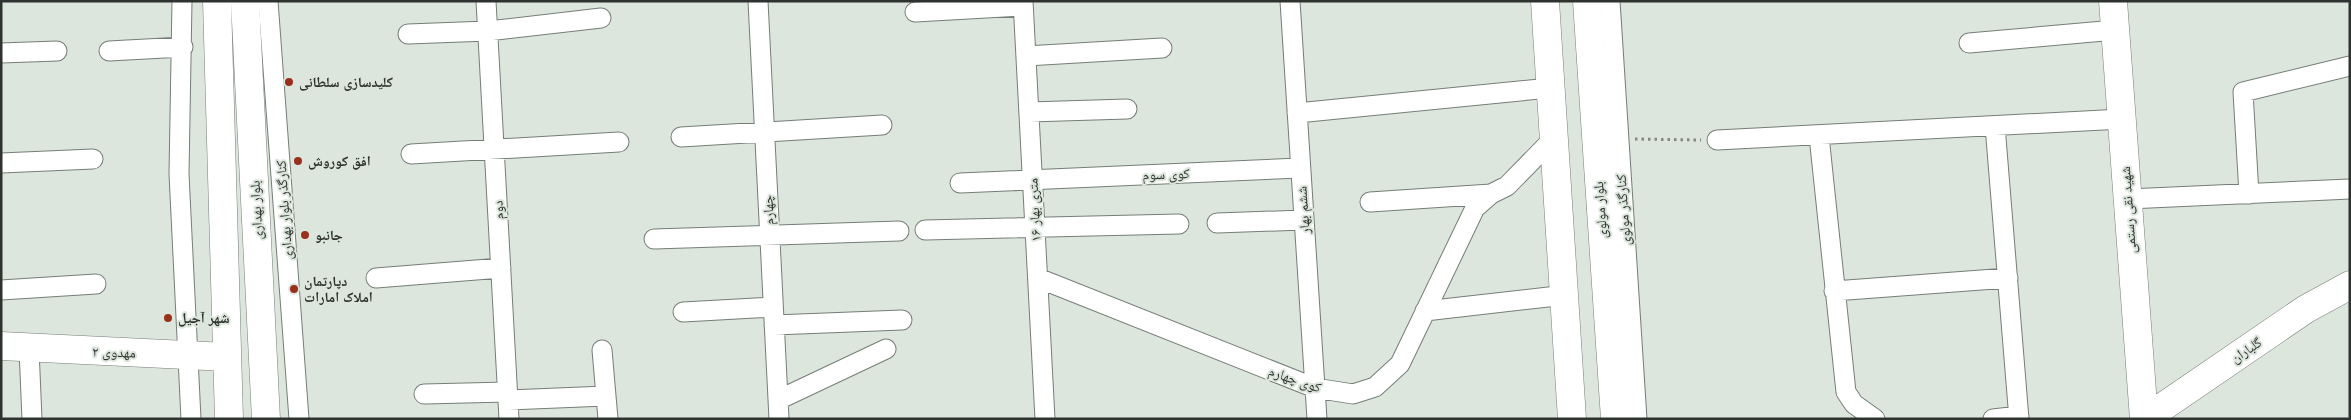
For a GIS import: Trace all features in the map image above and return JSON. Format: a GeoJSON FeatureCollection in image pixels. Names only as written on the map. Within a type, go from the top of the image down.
{"type":"FeatureCollection","features":[{"type":"Feature","properties":{"kind":"main road"},"geometry":{"type":"LineString","coordinates":[[217,1],[229,419]]}},
{"type":"Feature","properties":{"kind":"main road","name":"بلوار بهداری"},"geometry":{"type":"LineString","coordinates":[[245,1],[266,419]]}},
{"type":"Feature","properties":{"kind":"main road"},"geometry":{"type":"LineString","coordinates":[[1545,1],[1566,295],[1572,419]]}},
{"type":"Feature","properties":{"kind":"main road","name":"بلوار مولوی"},"geometry":{"type":"LineString","coordinates":[[1587,1],[1614,419]]}},
{"type":"Feature","properties":{"kind":"main road","name":"شهید نقی رستمی"},"geometry":{"type":"LineString","coordinates":[[2113,1],[2145,419]]}},
{"type":"Feature","properties":{"kind":"main road","name":"گلباران"},"geometry":{"type":"LineString","coordinates":[[2145,419],[2306,309],[2350,285]]}},
{"type":"Feature","properties":{"kind":"main road","name":"مهدوی ۲"},"geometry":{"type":"LineString","coordinates":[[1,346],[227,357]]}},
{"type":"Feature","properties":{"kind":"street"},"geometry":{"type":"LineString","coordinates":[[182,1],[183,47],[179,174],[191,419]]}},
{"type":"Feature","properties":{"kind":"street","name":"کنارگذر بلوار بهداری"},"geometry":{"type":"LineString","coordinates":[[268,1],[299,419]]}},
{"type":"Feature","properties":{"kind":"street","name":"دوم"},"geometry":{"type":"LineString","coordinates":[[486,1],[508,404]]}},
{"type":"Feature","properties":{"kind":"street","name":"چهارم"},"geometry":{"type":"LineString","coordinates":[[758,1],[779,409]]}},
{"type":"Feature","properties":{"kind":"street","name":"ششم بهار"},"geometry":{"type":"LineString","coordinates":[[1290,1],[1317,419]]}},
{"type":"Feature","properties":{"kind":"street","name":"کنارگذر مولوی"},"geometry":{"type":"LineString","coordinates":[[1610,1],[1637,419]]}},
{"type":"Feature","properties":{"kind":"street"},"geometry":{"type":"LineString","coordinates":[[915,12],[1023,4]]}},
{"type":"Feature","properties":{"kind":"street","name":"۱۶ متری بهار"},"geometry":{"type":"LineString","coordinates":[[1023,4],[1045,419]]}},
{"type":"Feature","properties":{"kind":"street"},"geometry":{"type":"LineString","coordinates":[[408,34],[488,31],[601,18]]}},
{"type":"Feature","properties":{"kind":"street"},"geometry":{"type":"LineString","coordinates":[[1969,43],[2115,30]]}},
{"type":"Feature","properties":{"kind":"street"},"geometry":{"type":"LineString","coordinates":[[109,51],[183,47]]}},
{"type":"Feature","properties":{"kind":"street"},"geometry":{"type":"LineString","coordinates":[[1026,56],[1162,48]]}},
{"type":"Feature","properties":{"kind":"street"},"geometry":{"type":"LineString","coordinates":[[1,53],[57,51]]}},
{"type":"Feature","properties":{"kind":"street"},"geometry":{"type":"LineString","coordinates":[[2249,194],[2243,92],[2350,66]]}},
{"type":"Feature","properties":{"kind":"street"},"geometry":{"type":"LineString","coordinates":[[1297,113],[1550,88]]}},
{"type":"Feature","properties":{"kind":"street"},"geometry":{"type":"LineString","coordinates":[[1029,112],[1127,109]]}},
{"type":"Feature","properties":{"kind":"street"},"geometry":{"type":"LineString","coordinates":[[1717,140],[2122,119]]}},
{"type":"Feature","properties":{"kind":"street"},"geometry":{"type":"LineString","coordinates":[[681,137],[882,125]]}},
{"type":"Feature","properties":{"kind":"street"},"geometry":{"type":"LineString","coordinates":[[1993,419],[2019,418],[1995,126]]}},
{"type":"Feature","properties":{"kind":"street"},"geometry":{"type":"LineString","coordinates":[[1819,136],[1846,392],[1854,404],[1875,419]]}},
{"type":"Feature","properties":{"kind":"street","name":"کوی چهارم"},"geometry":{"type":"LineString","coordinates":[[1038,278],[1315,388],[1353,394],[1375,387],[1400,364],[1475,208],[1490,194],[1507,186],[1554,138]]}},
{"type":"Feature","properties":{"kind":"street"},"geometry":{"type":"LineString","coordinates":[[411,154],[619,142]]}},
{"type":"Feature","properties":{"kind":"street"},"geometry":{"type":"LineString","coordinates":[[1,163],[93,159]]}},
{"type":"Feature","properties":{"kind":"street","name":"کوی سوم"},"geometry":{"type":"LineString","coordinates":[[960,183],[1300,168]]}},
{"type":"Feature","properties":{"kind":"street"},"geometry":{"type":"LineString","coordinates":[[2128,199],[2350,189]]}},
{"type":"Feature","properties":{"kind":"street"},"geometry":{"type":"LineString","coordinates":[[1370,202],[1490,194]]}},
{"type":"Feature","properties":{"kind":"street"},"geometry":{"type":"LineString","coordinates":[[1217,223],[1304,220]]}},
{"type":"Feature","properties":{"kind":"street"},"geometry":{"type":"LineString","coordinates":[[925,230],[1179,224]]}},
{"type":"Feature","properties":{"kind":"street"},"geometry":{"type":"LineString","coordinates":[[654,239],[899,231]]}},
{"type":"Feature","properties":{"kind":"street"},"geometry":{"type":"LineString","coordinates":[[376,278],[501,268]]}},
{"type":"Feature","properties":{"kind":"street"},"geometry":{"type":"LineString","coordinates":[[1834,291],[2008,278]]}},
{"type":"Feature","properties":{"kind":"street"},"geometry":{"type":"LineString","coordinates":[[1,290],[96,284]]}},
{"type":"Feature","properties":{"kind":"street"},"geometry":{"type":"LineString","coordinates":[[1425,310],[1566,295]]}},
{"type":"Feature","properties":{"kind":"street"},"geometry":{"type":"LineString","coordinates":[[683,312],[902,320]]}},
{"type":"Feature","properties":{"kind":"street"},"geometry":{"type":"LineString","coordinates":[[29,348],[32,419]]}},
{"type":"Feature","properties":{"kind":"street"},"geometry":{"type":"LineString","coordinates":[[779,409],[886,349]]}},
{"type":"Feature","properties":{"kind":"street"},"geometry":{"type":"LineString","coordinates":[[602,350],[608,419]]}},
{"type":"Feature","properties":{"kind":"street"},"geometry":{"type":"LineString","coordinates":[[424,394],[508,404],[606,396]]}},
{"type":"Feature","properties":{"kind":"path"},"geometry":{"type":"LineString","coordinates":[[1618,139],[1717,140]]}},
{"type":"Feature","properties":{"kind":"place","name":"کلیدسازی سلطانی"},"geometry":{"type":"Point","coordinates":[289,82]}},
{"type":"Feature","properties":{"kind":"place","name":"افق کوروش"},"geometry":{"type":"Point","coordinates":[298,161]}},
{"type":"Feature","properties":{"kind":"place","name":"جانبو"},"geometry":{"type":"Point","coordinates":[305,235]}},
{"type":"Feature","properties":{"kind":"place","name":"دپارتمان املاک امارات"},"geometry":{"type":"Point","coordinates":[294,289]}},
{"type":"Feature","properties":{"kind":"place","name":"شهر آجیل"},"geometry":{"type":"Point","coordinates":[168,318]}}]}
